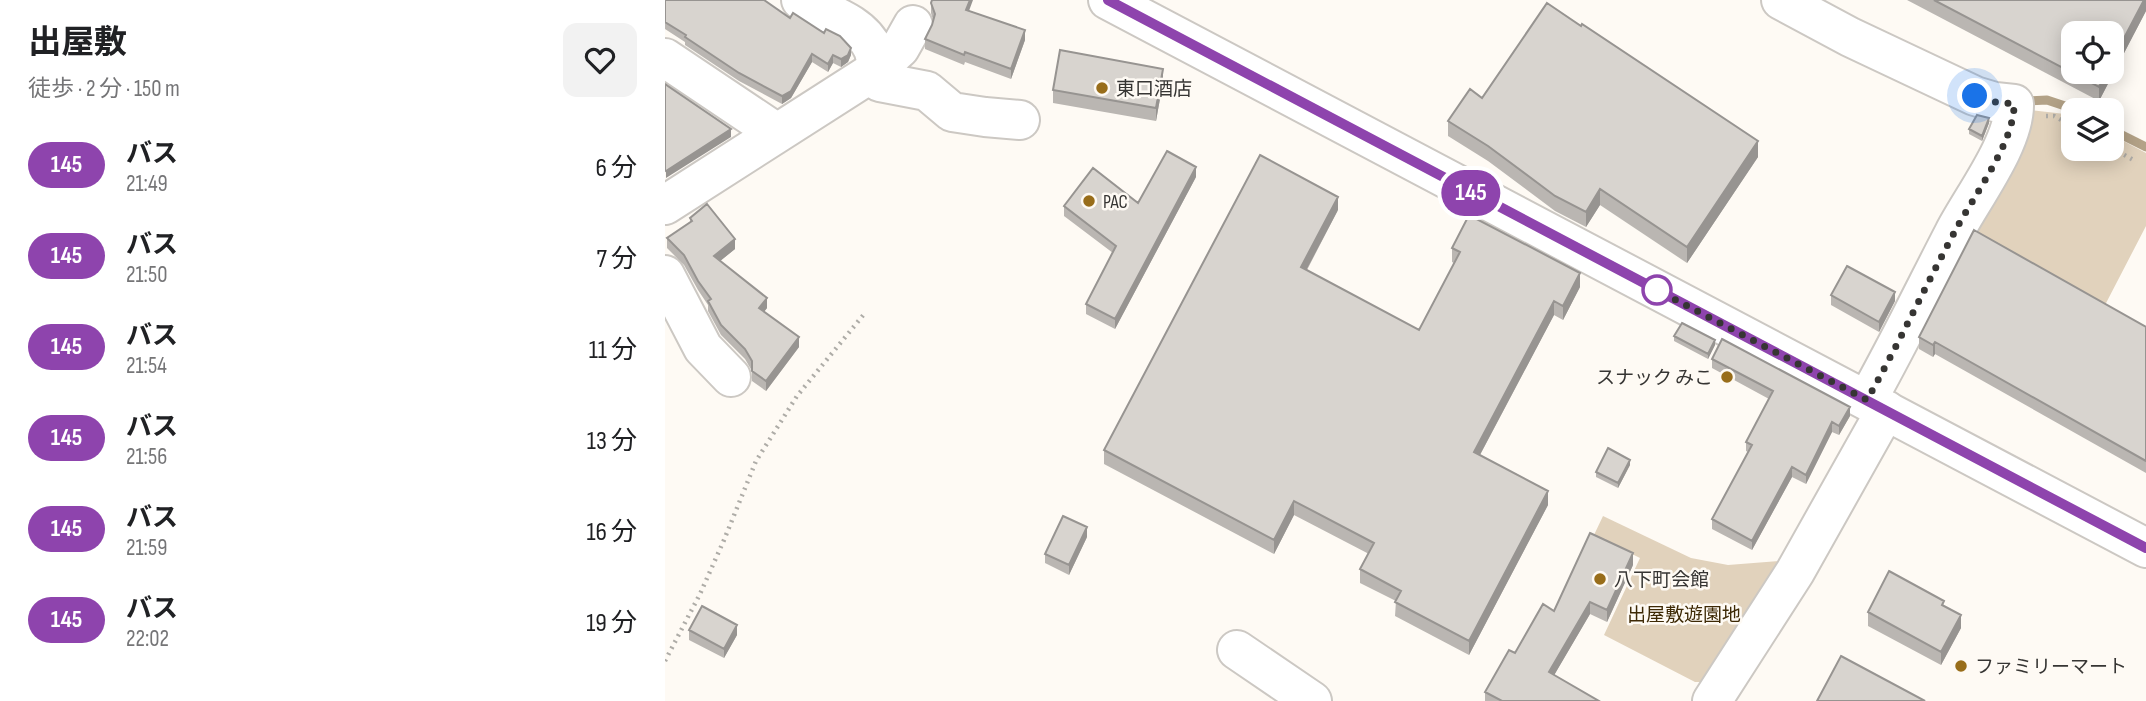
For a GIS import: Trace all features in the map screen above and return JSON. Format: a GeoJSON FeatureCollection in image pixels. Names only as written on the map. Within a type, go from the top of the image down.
{"type":"FeatureCollection","features":[{"type":"Feature","properties":{"kind":"street"},"geometry":{"type":"LineString","coordinates":[[801,0],[863,32],[875,52],[880,82],[927,91],[953,112],[1020,120]]}},
{"type":"Feature","properties":{"kind":"street"},"geometry":{"type":"LineString","coordinates":[[1108,0],[2146,548]]}},
{"type":"Feature","properties":{"kind":"street"},"geometry":{"type":"LineString","coordinates":[[1712,701],[1795,572],[1877,405],[1955,230],[2007,138],[2014,117],[2014,104],[1975,96],[1850,37],[1781,0]]}},
{"type":"Feature","properties":{"kind":"street"},"geometry":{"type":"LineString","coordinates":[[665,205],[876,69],[900,48],[913,25]]}},
{"type":"Feature","properties":{"kind":"street"},"geometry":{"type":"LineString","coordinates":[[665,58],[777,133]]}},
{"type":"Feature","properties":{"kind":"street"},"geometry":{"type":"LineString","coordinates":[[665,275],[703,348],[731,377]]}},
{"type":"Feature","properties":{"kind":"street"},"geometry":{"type":"LineString","coordinates":[[1237,650],[1312,701]]}},
{"type":"Feature","properties":{"kind":"path"},"geometry":{"type":"LineString","coordinates":[[2124,155],[2135,161]]}},
{"type":"Feature","properties":{"kind":"path"},"geometry":{"type":"LineString","coordinates":[[665,661],[700,594],[756,461],[797,396],[865,313]]}},
{"type":"Feature","properties":{"kind":"green space"},"geometry":{"type":"Polygon","coordinates":[[[2029,110],[2061,114],[2061,161],[2124,161],[2124,141],[2146,153],[2146,226],[2104,307],[1968,231],[2029,110]]]}},
{"type":"Feature","properties":{"kind":"green space","name":"出屋敷遊園地"},"geometry":{"type":"Polygon","coordinates":[[[1603,516],[1691,558],[1728,565],[1779,561],[1712,682],[1695,682],[1604,635],[1640,558],[1594,535],[1603,516]]]}},
{"type":"Feature","properties":{"kind":"building"},"geometry":{"type":"Polygon","coordinates":[[[665,0],[764,0],[790,18],[793,13],[824,33],[826,29],[840,36],[851,48],[848,55],[841,59],[833,55],[828,64],[812,54],[791,91],[782,96],[739,73],[665,22],[665,0]]]}},
{"type":"Feature","properties":{"kind":"building"},"geometry":{"type":"Polygon","coordinates":[[[932,0],[970,0],[966,10],[1025,30],[1011,69],[965,52],[964,55],[925,39],[935,14],[932,0]]]}},
{"type":"Feature","properties":{"kind":"building"},"geometry":{"type":"Polygon","coordinates":[[[1934,0],[2144,0],[2124,38],[2124,21],[2061,21],[2061,67],[1934,0]]]}},
{"type":"Feature","properties":{"kind":"building"},"geometry":{"type":"Polygon","coordinates":[[[1547,3],[1758,141],[1687,247],[1600,189],[1586,212],[1555,196],[1488,146],[1448,121],[1470,89],[1482,98],[1547,3]]]}},
{"type":"Feature","properties":{"kind":"building"},"geometry":{"type":"Polygon","coordinates":[[[1060,50],[1163,69],[1156,108],[1053,90],[1060,50]]]}},
{"type":"Feature","properties":{"kind":"building"},"geometry":{"type":"Polygon","coordinates":[[[665,84],[731,129],[666,171],[665,170],[665,84]]]}},
{"type":"Feature","properties":{"kind":"building"},"geometry":{"type":"Polygon","coordinates":[[[1977,115],[1989,118],[1982,136],[1969,129],[1977,115]]]}},
{"type":"Feature","properties":{"kind":"building"},"geometry":{"type":"Polygon","coordinates":[[[1167,151],[1196,167],[1115,319],[1086,304],[1116,246],[1064,206],[1093,168],[1138,203],[1167,151]]]}},
{"type":"Feature","properties":{"kind":"building"},"geometry":{"type":"Polygon","coordinates":[[[1260,155],[1338,197],[1301,267],[1419,330],[1460,252],[1452,248],[1469,215],[1580,273],[1563,306],[1554,301],[1474,452],[1548,491],[1469,641],[1395,602],[1401,591],[1360,569],[1374,543],[1294,501],[1274,540],[1104,450],[1260,155]]]}},
{"type":"Feature","properties":{"kind":"building"},"geometry":{"type":"Polygon","coordinates":[[[707,204],[735,239],[714,256],[767,298],[759,308],[799,337],[766,381],[752,371],[752,361],[745,349],[721,325],[708,301],[711,299],[684,255],[667,238],[692,221],[690,218],[707,204]]]}},
{"type":"Feature","properties":{"kind":"building"},"geometry":{"type":"Polygon","coordinates":[[[1974,230],[2146,327],[2146,461],[1935,342],[1933,345],[1919,337],[1974,230]]]}},
{"type":"Feature","properties":{"kind":"building"},"geometry":{"type":"Polygon","coordinates":[[[1847,266],[1895,292],[1879,322],[1831,295],[1847,266]]]}},
{"type":"Feature","properties":{"kind":"building"},"geometry":{"type":"Polygon","coordinates":[[[1682,323],[1715,340],[1708,354],[1674,336],[1682,323]]]}},
{"type":"Feature","properties":{"kind":"building"},"geometry":{"type":"Polygon","coordinates":[[[1722,339],[1850,407],[1839,426],[1832,422],[1806,475],[1792,467],[1752,541],[1712,519],[1752,445],[1746,442],[1773,391],[1712,359],[1722,339]]]}},
{"type":"Feature","properties":{"kind":"building"},"geometry":{"type":"Polygon","coordinates":[[[1608,448],[1630,460],[1618,483],[1596,472],[1608,448]]]}},
{"type":"Feature","properties":{"kind":"building"},"geometry":{"type":"Polygon","coordinates":[[[1063,516],[1087,527],[1069,565],[1045,554],[1063,516]]]}},
{"type":"Feature","properties":{"kind":"building"},"geometry":{"type":"Polygon","coordinates":[[[1590,533],[1633,553],[1607,610],[1590,602],[1549,672],[1599,701],[1502,701],[1485,692],[1509,650],[1515,653],[1543,604],[1554,611],[1590,533]]]}},
{"type":"Feature","properties":{"kind":"building"},"geometry":{"type":"Polygon","coordinates":[[[1889,571],[1944,601],[1942,605],[1961,615],[1941,652],[1868,612],[1889,571]]]}},
{"type":"Feature","properties":{"kind":"building"},"geometry":{"type":"Polygon","coordinates":[[[702,606],[737,625],[724,649],[689,630],[702,606]]]}},
{"type":"Feature","properties":{"kind":"building"},"geometry":{"type":"Polygon","coordinates":[[[1841,656],[1925,701],[1817,701],[1841,656]]]}},
{"type":"Feature","properties":{"kind":"waterway"},"geometry":{"type":"LineString","coordinates":[[2028,101],[2047,100],[2061,105]]}},
{"type":"Feature","properties":{"kind":"waterway"},"geometry":{"type":"LineString","coordinates":[[2124,136],[2146,147]]}},
{"type":"Feature","properties":{"kind":"bus line","name":"145"},"geometry":{"type":"LineString","coordinates":[[1108,0],[2146,548]]}},
{"type":"Feature","properties":{"kind":"place","name":"東口酒店"},"geometry":{"type":"Point","coordinates":[1102,88]}},
{"type":"Feature","properties":{"kind":"place","name":"PAC"},"geometry":{"type":"Point","coordinates":[1089,201]}},
{"type":"Feature","properties":{"kind":"place","name":"スナック みこ"},"geometry":{"type":"Point","coordinates":[1727,377]}},
{"type":"Feature","properties":{"kind":"place","name":"八下町会館"},"geometry":{"type":"Point","coordinates":[1600,579]}},
{"type":"Feature","properties":{"kind":"place","name":"ファミリーマート"},"geometry":{"type":"Point","coordinates":[1961,666]}},
{"type":"Feature","properties":{"kind":"route"},"geometry":{"type":"LineString","coordinates":[[1657,290],[1655,289],[1867,400],[1955,230],[2007,138],[2014,117],[2014,104],[1975,96]]}}]}
